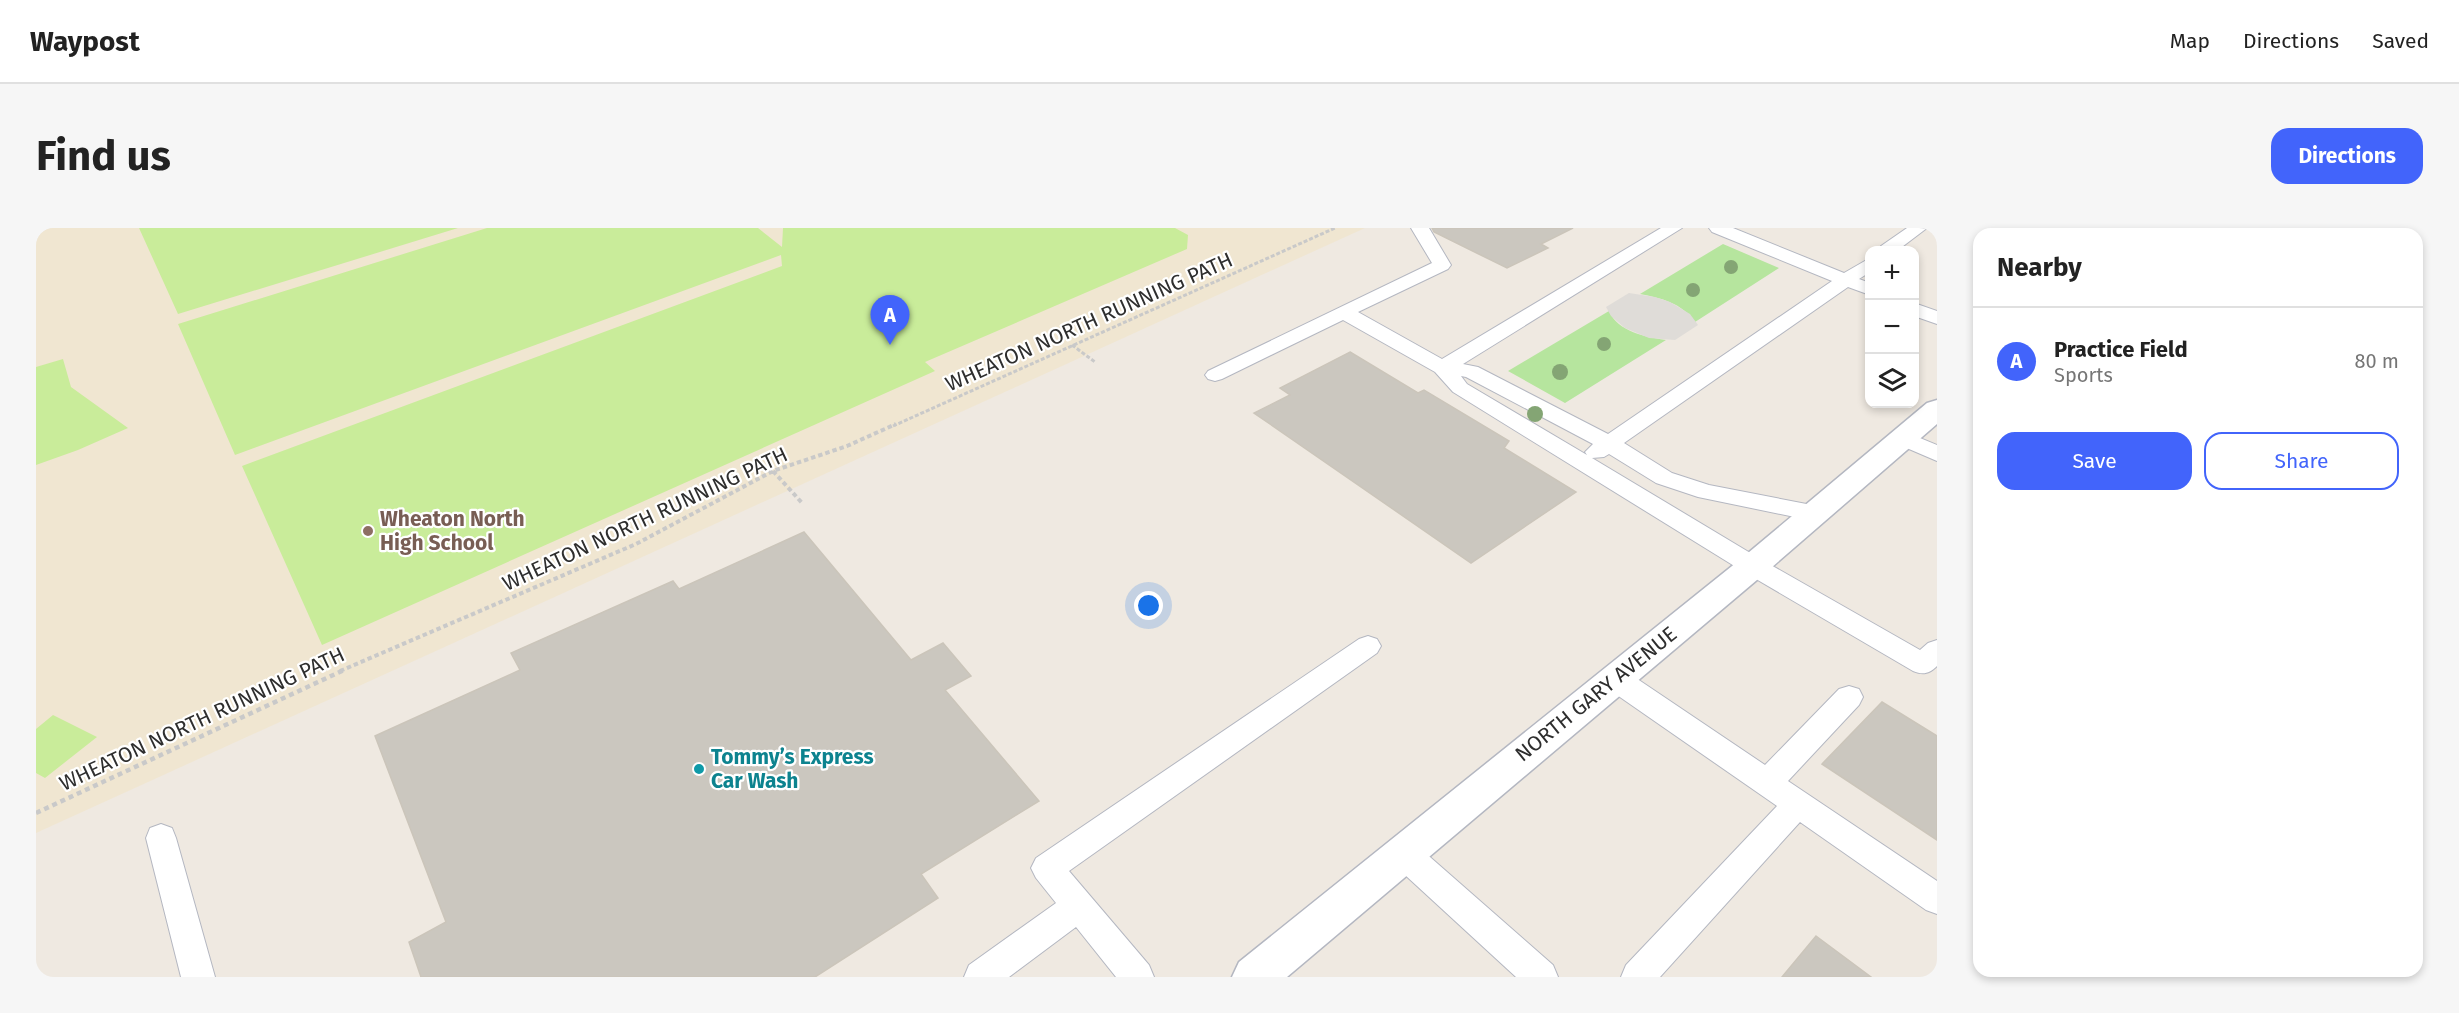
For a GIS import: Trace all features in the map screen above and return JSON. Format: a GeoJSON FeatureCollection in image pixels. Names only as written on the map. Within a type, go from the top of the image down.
{"type":"FeatureCollection","features":[{"type":"Feature","properties":{"kind":"street","name":"NORTH GARY AVENUE"},"geometry":{"type":"LineString","coordinates":[[1254,977],[1614,678],[1753,566],[1937,409]]}},
{"type":"Feature","properties":{"kind":"lane"},"geometry":{"type":"LineString","coordinates":[[1215,375],[1442,265],[1420,228]]}},
{"type":"Feature","properties":{"kind":"lane"},"geometry":{"type":"LineString","coordinates":[[1442,368],[1673,228]]}},
{"type":"Feature","properties":{"kind":"lane"},"geometry":{"type":"LineString","coordinates":[[1718,228],[1865,288]]}},
{"type":"Feature","properties":{"kind":"lane"},"geometry":{"type":"LineString","coordinates":[[1893,246],[1918,228]]}},
{"type":"Feature","properties":{"kind":"lane"},"geometry":{"type":"LineString","coordinates":[[1583,461],[1865,266]]}},
{"type":"Feature","properties":{"kind":"lane"},"geometry":{"type":"LineString","coordinates":[[1919,311],[1937,318]]}},
{"type":"Feature","properties":{"kind":"lane"},"geometry":{"type":"LineString","coordinates":[[1343,312],[1442,368],[1460,388],[1753,566],[1922,664],[1937,650]]}},
{"type":"Feature","properties":{"kind":"lane"},"geometry":{"type":"LineString","coordinates":[[1442,368],[1471,371],[1608,443],[1664,478],[1706,492],[1814,513]]}},
{"type":"Feature","properties":{"kind":"lane"},"geometry":{"type":"LineString","coordinates":[[1903,438],[1937,454]]}},
{"type":"Feature","properties":{"kind":"lane"},"geometry":{"type":"LineString","coordinates":[[1137,977],[1047,868],[1368,646]]}},
{"type":"Feature","properties":{"kind":"lane"},"geometry":{"type":"LineString","coordinates":[[1614,678],[1937,899]]}},
{"type":"Feature","properties":{"kind":"lane"},"geometry":{"type":"LineString","coordinates":[[1767,783],[1849,697]]}},
{"type":"Feature","properties":{"kind":"lane"},"geometry":{"type":"LineString","coordinates":[[1638,977],[1798,804]]}},
{"type":"Feature","properties":{"kind":"lane"},"geometry":{"type":"LineString","coordinates":[[161,838],[198,977]]}},
{"type":"Feature","properties":{"kind":"lane"},"geometry":{"type":"LineString","coordinates":[[1403,853],[1541,977]]}},
{"type":"Feature","properties":{"kind":"lane"},"geometry":{"type":"LineString","coordinates":[[981,977],[1079,906]]}},
{"type":"Feature","properties":{"kind":"path","name":"WHEATON NORTH RUNNING PATH"},"geometry":{"type":"LineString","coordinates":[[36,813],[358,663],[480,613],[636,544],[773,471],[847,446],[1335,228]]}},
{"type":"Feature","properties":{"kind":"path"},"geometry":{"type":"LineString","coordinates":[[1072,345],[1095,362]]}},
{"type":"Feature","properties":{"kind":"path"},"geometry":{"type":"LineString","coordinates":[[773,471],[802,504]]}},
{"type":"Feature","properties":{"kind":"shaded area","name":"Wheaton North High School"},"geometry":{"type":"Polygon","coordinates":[[[36,228],[1365,228],[36,833],[36,228]]]}},
{"type":"Feature","properties":{"kind":"shaded area"},"geometry":{"type":"Polygon","coordinates":[[[1629,293],[1670,302],[1690,314],[1698,325],[1675,340],[1649,338],[1625,328],[1611,316],[1606,307],[1629,293]]]}},
{"type":"Feature","properties":{"kind":"green space"},"geometry":{"type":"Polygon","coordinates":[[[139,228],[458,228],[178,314],[139,228]]]}},
{"type":"Feature","properties":{"kind":"green space"},"geometry":{"type":"Polygon","coordinates":[[[487,228],[758,228],[782,247],[783,228],[1175,228],[1188,235],[1187,249],[925,362],[935,371],[322,645],[242,466],[782,266],[781,255],[235,455],[178,324],[487,228]]]}},
{"type":"Feature","properties":{"kind":"green space"},"geometry":{"type":"Polygon","coordinates":[[[1723,244],[1779,268],[1695,322],[1677,306],[1640,294],[1723,244]]]}},
{"type":"Feature","properties":{"kind":"green space"},"geometry":{"type":"Polygon","coordinates":[[[1609,311],[1613,318],[1626,329],[1666,340],[1565,403],[1508,371],[1609,311]]]}},
{"type":"Feature","properties":{"kind":"green space"},"geometry":{"type":"Polygon","coordinates":[[[63,359],[71,387],[128,428],[36,465],[36,367],[63,359]]]}},
{"type":"Feature","properties":{"kind":"green space"},"geometry":{"type":"Polygon","coordinates":[[[53,715],[97,737],[45,778],[36,773],[36,729],[53,715]]]}},
{"type":"Feature","properties":{"kind":"building"},"geometry":{"type":"Polygon","coordinates":[[[1432,228],[1573,228],[1541,244],[1548,248],[1507,268],[1434,232],[1432,228]]]}},
{"type":"Feature","properties":{"kind":"building"},"geometry":{"type":"Polygon","coordinates":[[[1350,352],[1418,393],[1424,390],[1509,441],[1504,448],[1576,492],[1471,563],[1254,413],[1290,395],[1280,388],[1350,352]]]}},
{"type":"Feature","properties":{"kind":"building","name":"Tommy’s Express Car Wash"},"geometry":{"type":"Polygon","coordinates":[[[804,532],[911,660],[943,643],[971,676],[945,690],[1039,801],[921,874],[938,898],[815,977],[421,977],[409,942],[446,922],[375,736],[520,670],[511,653],[673,581],[679,589],[804,532]]]}},
{"type":"Feature","properties":{"kind":"building"},"geometry":{"type":"Polygon","coordinates":[[[1882,702],[1937,736],[1937,840],[1822,764],[1882,702]]]}},
{"type":"Feature","properties":{"kind":"building"},"geometry":{"type":"Polygon","coordinates":[[[1816,936],[1871,977],[1782,977],[1816,936]]]}},
{"type":"Feature","properties":{"kind":"place","name":"Practice Field"},"geometry":{"type":"Point","coordinates":[890,345]}},
{"type":"Feature","properties":{"kind":"place","name":"Wheaton North High School"},"geometry":{"type":"Point","coordinates":[368,531]}},
{"type":"Feature","properties":{"kind":"place","name":"Tommy’s Express Car Wash"},"geometry":{"type":"Point","coordinates":[699,769]}}]}
